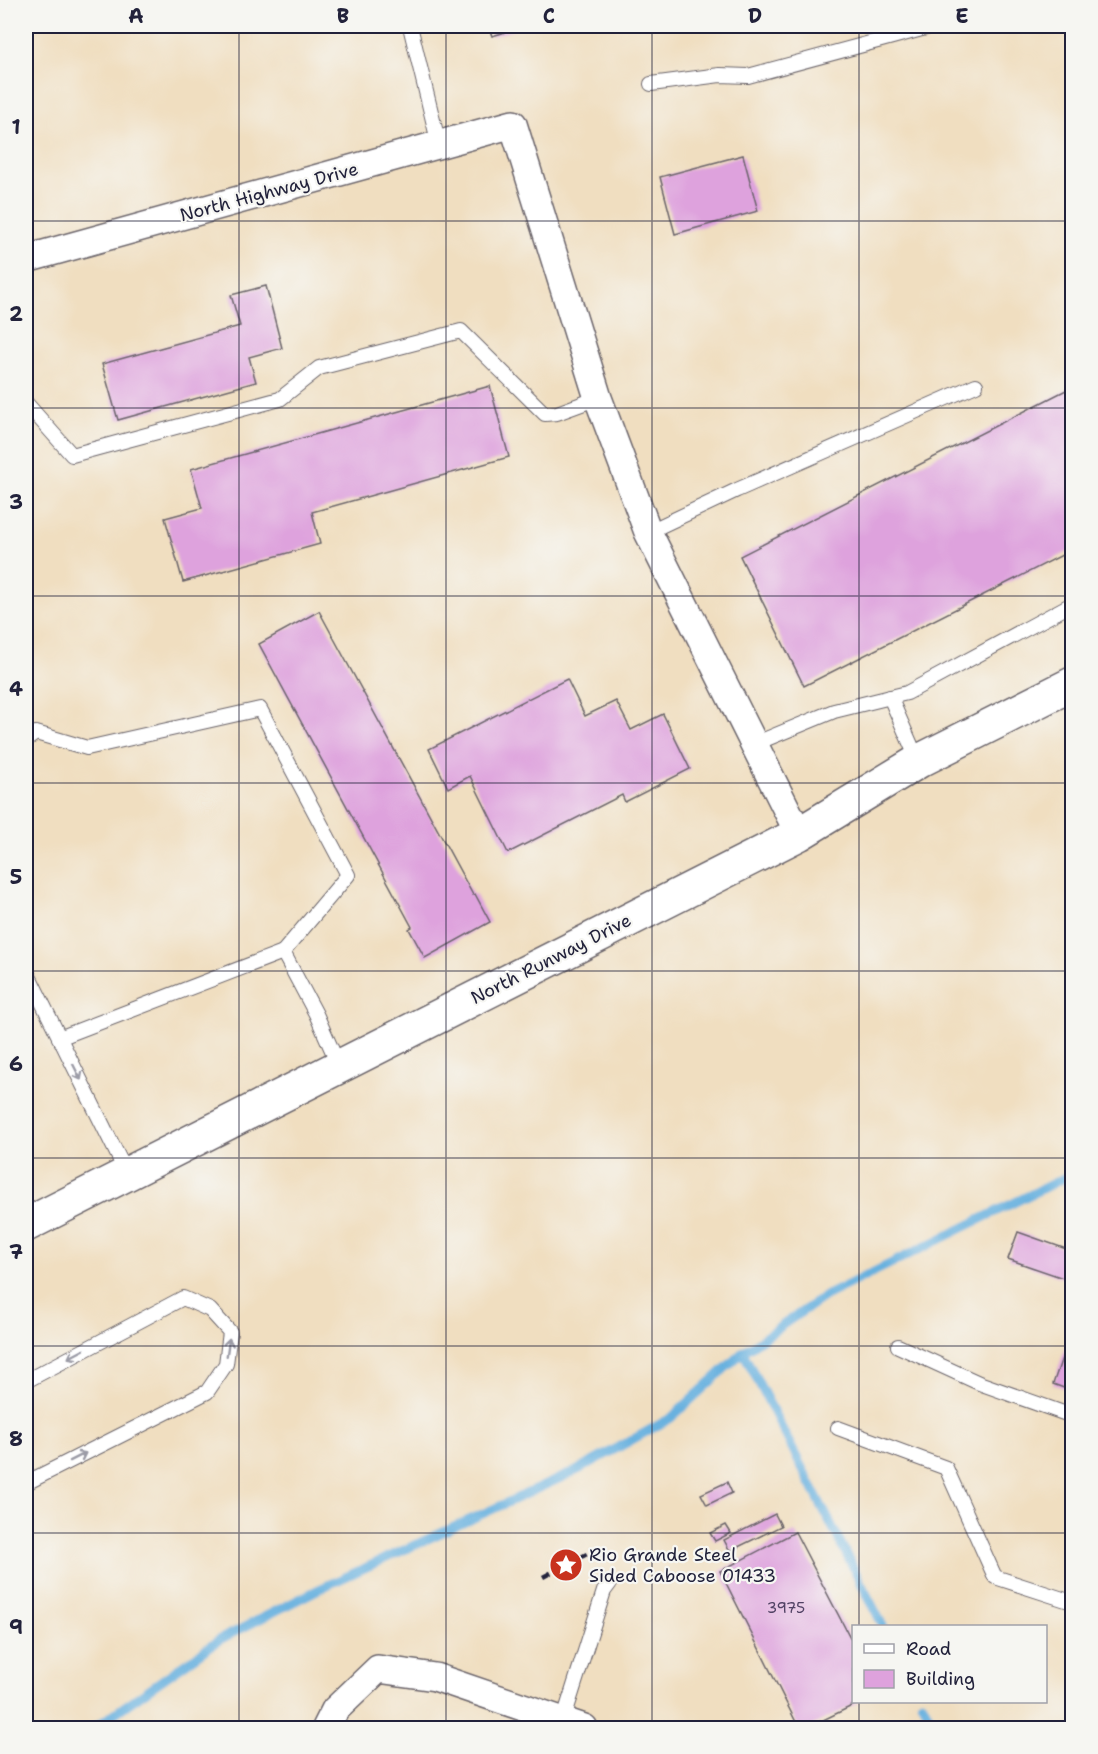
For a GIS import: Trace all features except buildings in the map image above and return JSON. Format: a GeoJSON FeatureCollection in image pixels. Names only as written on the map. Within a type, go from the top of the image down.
{"type":"FeatureCollection","features":[{"type":"Feature","properties":{"kind":"street","name":"North Highway Drive"},"geometry":{"type":"LineString","coordinates":[[26,259],[513,124],[598,398]]}},
{"type":"Feature","properties":{"kind":"street"},"geometry":{"type":"LineString","coordinates":[[598,398],[648,532],[799,834]]}},
{"type":"Feature","properties":{"kind":"street","name":"North Runway Drive"},"geometry":{"type":"LineString","coordinates":[[26,1225],[799,834],[919,761],[1072,684]]}},
{"type":"Feature","properties":{"kind":"street"},"geometry":{"type":"LineString","coordinates":[[326,1728],[335,1710],[378,1669],[435,1677],[574,1725]]}},
{"type":"Feature","properties":{"kind":"lane"},"geometry":{"type":"LineString","coordinates":[[410,26],[439,145]]}},
{"type":"Feature","properties":{"kind":"lane"},"geometry":{"type":"LineString","coordinates":[[651,84],[720,75],[748,76],[933,26]]}},
{"type":"Feature","properties":{"kind":"lane"},"geometry":{"type":"LineString","coordinates":[[26,403],[72,455],[280,399],[319,368],[461,331],[544,414],[557,413],[598,398]]}},
{"type":"Feature","properties":{"kind":"lane"},"geometry":{"type":"LineString","coordinates":[[648,532],[737,490],[975,385]]}},
{"type":"Feature","properties":{"kind":"lane"},"geometry":{"type":"LineString","coordinates":[[754,744],[834,711],[907,693],[1072,604]]}},
{"type":"Feature","properties":{"kind":"lane"},"geometry":{"type":"LineString","coordinates":[[890,697],[919,761]]}},
{"type":"Feature","properties":{"kind":"lane"},"geometry":{"type":"LineString","coordinates":[[26,740],[36,733],[87,748],[261,709],[348,874],[283,952],[59,1038]]}},
{"type":"Feature","properties":{"kind":"lane"},"geometry":{"type":"LineString","coordinates":[[283,952],[316,1014],[339,1066]]}},
{"type":"Feature","properties":{"kind":"lane"},"geometry":{"type":"LineString","coordinates":[[26,970],[127,1174]]}},
{"type":"Feature","properties":{"kind":"lane"},"geometry":{"type":"LineString","coordinates":[[26,1381],[183,1298],[210,1310],[230,1332],[226,1364],[207,1392],[26,1483]]}},
{"type":"Feature","properties":{"kind":"lane"},"geometry":{"type":"LineString","coordinates":[[898,1346],[979,1383],[1072,1416]]}},
{"type":"Feature","properties":{"kind":"lane"},"geometry":{"type":"LineString","coordinates":[[838,1428],[946,1468],[995,1577],[1072,1602]]}},
{"type":"Feature","properties":{"kind":"lane"},"geometry":{"type":"LineString","coordinates":[[574,1725],[604,1591],[610,1583]]}},
{"type":"Feature","properties":{"kind":"waterway"},"geometry":{"type":"LineString","coordinates":[[94,1728],[219,1640],[319,1589],[578,1470],[671,1418],[743,1352],[825,1296],[1072,1174]]}},
{"type":"Feature","properties":{"kind":"waterway"},"geometry":{"type":"LineString","coordinates":[[743,1352],[882,1625]]}},
{"type":"Feature","properties":{"kind":"waterway"},"geometry":{"type":"LineString","coordinates":[[922,1703],[935,1728]]}},
{"type":"Feature","properties":{"kind":"railway"},"geometry":{"type":"LineString","coordinates":[[543,1577],[589,1553]]}},
{"type":"Feature","properties":{"kind":"place","name":"Rio Grande Steel Sided Caboose 01433"},"geometry":{"type":"Point","coordinates":[566,1565]}}]}
